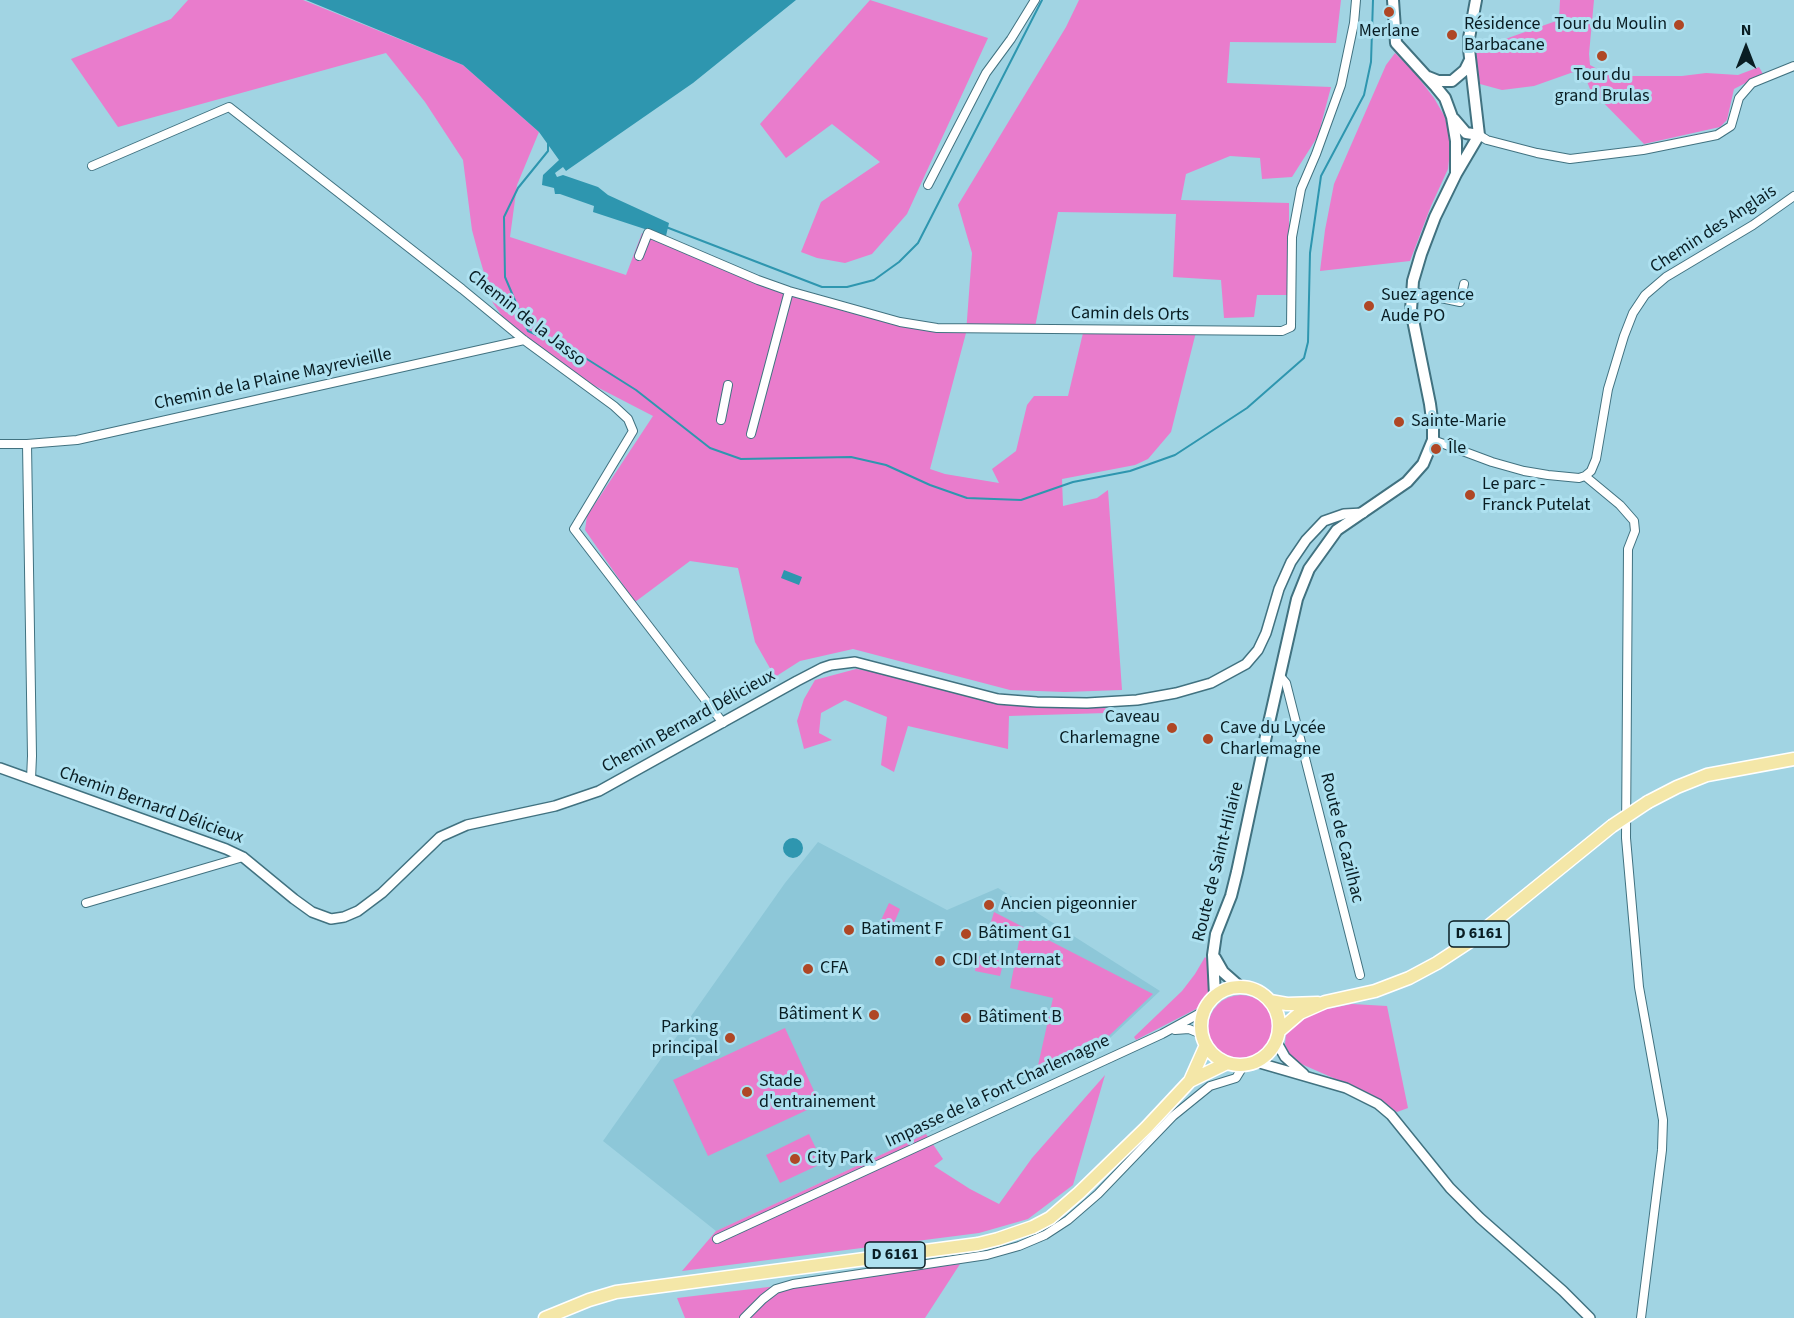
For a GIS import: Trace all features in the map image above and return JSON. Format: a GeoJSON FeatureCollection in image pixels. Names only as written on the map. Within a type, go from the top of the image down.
{"type":"FeatureCollection","features":[{"type":"Feature","properties":{"kind":"main road"},"geometry":{"type":"LineString","coordinates":[[1393,0],[1396,43],[1428,76],[1445,98],[1452,117],[1456,141],[1456,174]]}},
{"type":"Feature","properties":{"kind":"main road"},"geometry":{"type":"LineString","coordinates":[[1476,0],[1469,38],[1479,135]]}},
{"type":"Feature","properties":{"kind":"main road"},"geometry":{"type":"LineString","coordinates":[[1428,76],[1438,81],[1452,81],[1465,70],[1470,60]]}},
{"type":"Feature","properties":{"kind":"main road"},"geometry":{"type":"LineString","coordinates":[[1452,117],[1466,133],[1479,135]]}},
{"type":"Feature","properties":{"kind":"main road"},"geometry":{"type":"LineString","coordinates":[[1456,156],[1467,140],[1479,135]]}},
{"type":"Feature","properties":{"kind":"main road","name":"Route de Saint-Hilaire"},"geometry":{"type":"LineString","coordinates":[[1215,996],[1213,955],[1216,934],[1231,896],[1298,599],[1309,569],[1337,530],[1407,482],[1423,464],[1433,440],[1430,404],[1411,310],[1412,292],[1417,267],[1430,231],[1456,174],[1479,135]]}},
{"type":"Feature","properties":{"kind":"main road","name":"D 6161"},"geometry":{"type":"LineString","coordinates":[[1270,1001],[1287,1004],[1325,1002],[1375,991],[1409,978],[1468,942],[1612,826],[1648,802],[1707,775],[1794,759]]}},
{"type":"Feature","properties":{"kind":"main road","name":"Route de Saint-Hilaire"},"geometry":{"type":"LineString","coordinates":[[1213,955],[1223,972],[1240,987]]}},
{"type":"Feature","properties":{"kind":"main road"},"geometry":{"type":"LineString","coordinates":[[1240,987],[1256,990],[1270,1001],[1277,1014],[1278,1036],[1269,1052],[1250,1063],[1227,1063],[1213,1054],[1204,1039],[1201,1021],[1204,1011],[1215,996],[1226,990],[1240,987]]}},
{"type":"Feature","properties":{"kind":"main road","name":"D 6161"},"geometry":{"type":"LineString","coordinates":[[1278,1036],[1300,1013],[1325,1002]]}},
{"type":"Feature","properties":{"kind":"main road","name":"D 6161"},"geometry":{"type":"LineString","coordinates":[[1190,1081],[1204,1039]]}},
{"type":"Feature","properties":{"kind":"main road","name":"D 6161"},"geometry":{"type":"LineString","coordinates":[[545,1318],[616,1292],[978,1244],[1034,1227],[1050,1218],[1079,1193],[1190,1081],[1227,1063]]}},
{"type":"Feature","properties":{"kind":"street"},"geometry":{"type":"LineString","coordinates":[[928,185],[986,73],[1011,39],[1035,0]]}},
{"type":"Feature","properties":{"kind":"street","name":"Camin dels Orts"},"geometry":{"type":"LineString","coordinates":[[639,256],[648,233],[789,291],[900,322],[937,328],[1282,332],[1291,327],[1292,237],[1301,189],[1341,85],[1354,23],[1356,0]]}},
{"type":"Feature","properties":{"kind":"street"},"geometry":{"type":"LineString","coordinates":[[1479,135],[1487,140],[1570,159],[1643,150],[1717,135],[1731,126],[1739,98],[1752,83],[1794,66]]}},
{"type":"Feature","properties":{"kind":"street","name":"Chemin de la Jasso"},"geometry":{"type":"LineString","coordinates":[[92,166],[230,107],[524,340],[614,405],[628,419],[633,431],[574,529],[723,723]]}},
{"type":"Feature","properties":{"kind":"street","name":"Chemin des Anglais"},"geometry":{"type":"LineString","coordinates":[[1586,476],[1596,459],[1608,388],[1624,336],[1633,313],[1645,295],[1666,277],[1753,225],[1794,195]]}},
{"type":"Feature","properties":{"kind":"street"},"geometry":{"type":"LineString","coordinates":[[1412,292],[1460,302],[1464,284]]}},
{"type":"Feature","properties":{"kind":"street"},"geometry":{"type":"LineString","coordinates":[[751,434],[789,291]]}},
{"type":"Feature","properties":{"kind":"street","name":"Chemin de la Plaine Mayrevieille"},"geometry":{"type":"LineString","coordinates":[[0,444],[77,440],[524,340]]}},
{"type":"Feature","properties":{"kind":"street"},"geometry":{"type":"LineString","coordinates":[[721,420],[728,385]]}},
{"type":"Feature","properties":{"kind":"street"},"geometry":{"type":"LineString","coordinates":[[1433,440],[1524,471],[1579,478],[1586,476],[1620,505],[1634,521],[1635,531],[1628,549],[1626,838],[1640,987],[1663,1120],[1662,1150],[1641,1318]]}},
{"type":"Feature","properties":{"kind":"street"},"geometry":{"type":"LineString","coordinates":[[27,444],[31,779]]}},
{"type":"Feature","properties":{"kind":"street","name":"Chemin Bernard Délicieux"},"geometry":{"type":"LineString","coordinates":[[0,768],[226,849],[243,857],[312,912],[331,919],[344,917],[358,911],[382,893],[440,837],[467,825],[555,806],[598,792],[822,668],[855,662],[998,699],[1037,702],[1087,703],[1137,700],[1176,693],[1211,683],[1246,664],[1258,650],[1266,633],[1279,589],[1306,540],[1324,521],[1344,514],[1363,513]]}},
{"type":"Feature","properties":{"kind":"street","name":"Route de Cazilhac"},"geometry":{"type":"LineString","coordinates":[[1280,676],[1286,683],[1360,975]]}},
{"type":"Feature","properties":{"kind":"street"},"geometry":{"type":"LineString","coordinates":[[86,903],[243,857]]}},
{"type":"Feature","properties":{"kind":"street"},"geometry":{"type":"LineString","coordinates":[[1162,1034],[1204,1011]]}},
{"type":"Feature","properties":{"kind":"street"},"geometry":{"type":"LineString","coordinates":[[1162,1034],[1189,1029],[1204,1039]]}},
{"type":"Feature","properties":{"kind":"street","name":"Impasse de la Font Charlemagne"},"geometry":{"type":"LineString","coordinates":[[717,1239],[1162,1034]]}},
{"type":"Feature","properties":{"kind":"street"},"geometry":{"type":"LineString","coordinates":[[1278,1036],[1285,1057],[1306,1076]]}},
{"type":"Feature","properties":{"kind":"street"},"geometry":{"type":"LineString","coordinates":[[744,1318],[776,1288],[987,1255],[1019,1246],[1045,1235],[1068,1220],[1098,1194],[1173,1116],[1210,1086],[1236,1078],[1250,1063],[1346,1088],[1378,1104],[1391,1115],[1450,1188],[1590,1318]]}},
{"type":"Feature","properties":{"kind":"shaded area"},"geometry":{"type":"Polygon","coordinates":[[[188,0],[303,0],[463,65],[539,132],[517,185],[510,237],[626,275],[642,233],[786,294],[966,333],[930,469],[945,474],[999,483],[992,469],[1016,451],[1027,405],[1034,396],[1068,396],[1083,333],[1196,332],[1171,432],[1148,459],[1135,465],[1062,479],[1063,506],[1097,498],[1108,490],[1122,690],[1065,692],[1010,690],[853,649],[800,661],[775,677],[755,642],[738,568],[690,561],[635,602],[585,530],[587,516],[653,416],[564,370],[515,335],[493,303],[479,256],[472,230],[463,160],[425,102],[386,53],[118,127],[71,59],[171,19],[188,0]]]}},
{"type":"Feature","properties":{"kind":"shaded area"},"geometry":{"type":"Polygon","coordinates":[[[306,0],[796,0],[693,83],[566,171],[563,167],[555,173],[557,177],[563,175],[598,187],[608,195],[669,223],[666,236],[593,212],[594,206],[555,194],[554,188],[542,185],[543,175],[559,160],[539,132],[463,65],[306,0]]]}},
{"type":"Feature","properties":{"kind":"shaded area"},"geometry":{"type":"Polygon","coordinates":[[[870,0],[988,38],[907,214],[872,254],[845,263],[817,258],[801,252],[821,202],[880,162],[832,124],[786,158],[760,124],[870,0]]]}},
{"type":"Feature","properties":{"kind":"shaded area"},"geometry":{"type":"Polygon","coordinates":[[[1079,0],[1341,0],[1336,43],[1230,42],[1227,83],[1331,87],[1318,136],[1292,177],[1262,179],[1260,158],[1230,156],[1186,174],[1181,200],[1289,203],[1289,295],[1257,295],[1254,317],[1224,318],[1221,280],[1173,277],[1176,214],[1058,212],[1034,332],[966,333],[972,253],[958,205],[1066,27],[1079,0]]]}},
{"type":"Feature","properties":{"kind":"shaded area"},"geometry":{"type":"Polygon","coordinates":[[[1560,0],[1594,0],[1590,65],[1601,71],[1626,76],[1682,76],[1706,73],[1738,75],[1759,67],[1763,74],[1734,89],[1727,120],[1720,127],[1644,144],[1590,89],[1582,69],[1534,86],[1502,90],[1480,84],[1474,50],[1559,20],[1560,0]]]}},
{"type":"Feature","properties":{"kind":"shaded area"},"geometry":{"type":"Polygon","coordinates":[[[1395,53],[1414,72],[1445,117],[1450,150],[1448,169],[1410,261],[1320,271],[1334,184],[1386,65],[1395,53]]]}},
{"type":"Feature","properties":{"kind":"shaded area"},"geometry":{"type":"Polygon","coordinates":[[[784,570],[802,577],[799,585],[781,578],[784,570]]]}},
{"type":"Feature","properties":{"kind":"shaded area"},"geometry":{"type":"Polygon","coordinates":[[[856,669],[929,681],[998,699],[1105,702],[1106,713],[1009,716],[1008,749],[908,726],[894,772],[881,765],[887,717],[845,700],[821,713],[819,733],[832,740],[804,749],[797,721],[804,699],[815,680],[856,669]]]}},
{"type":"Feature","properties":{"kind":"shaded area"},"geometry":{"type":"Polygon","coordinates":[[[793,838],[800,841],[803,848],[800,855],[793,858],[786,855],[783,848],[786,841],[793,838]]]}},
{"type":"Feature","properties":{"kind":"shaded area"},"geometry":{"type":"Polygon","coordinates":[[[818,842],[947,910],[998,888],[1160,991],[1094,1053],[716,1231],[603,1141],[785,883],[818,842]]]}},
{"type":"Feature","properties":{"kind":"shaded area"},"geometry":{"type":"Polygon","coordinates":[[[889,903],[900,909],[888,937],[876,931],[889,903]]]}},
{"type":"Feature","properties":{"kind":"shaded area"},"geometry":{"type":"Polygon","coordinates":[[[994,912],[1153,994],[1093,1051],[1035,1079],[1053,998],[1010,988],[1020,936],[989,929],[994,912]]]}},
{"type":"Feature","properties":{"kind":"shaded area"},"geometry":{"type":"Polygon","coordinates":[[[978,956],[1004,960],[1000,976],[975,971],[978,956]]]}},
{"type":"Feature","properties":{"kind":"shaded area"},"geometry":{"type":"Polygon","coordinates":[[[1205,957],[1209,961],[1210,988],[1207,998],[1200,1007],[1136,1040],[1134,1037],[1182,991],[1205,957]]]}},
{"type":"Feature","properties":{"kind":"shaded area"},"geometry":{"type":"Polygon","coordinates":[[[1234,995],[1248,995],[1260,1000],[1269,1009],[1274,1028],[1272,1041],[1265,1052],[1248,1061],[1234,1061],[1222,1056],[1213,1047],[1208,1035],[1208,1021],[1213,1009],[1222,1000],[1234,995]]]}},
{"type":"Feature","properties":{"kind":"shaded area"},"geometry":{"type":"Polygon","coordinates":[[[1352,1004],[1387,1006],[1408,1108],[1397,1112],[1372,1095],[1299,1063],[1288,1052],[1285,1044],[1286,1034],[1301,1017],[1313,1012],[1352,1004]]]}},
{"type":"Feature","properties":{"kind":"shaded area","name":"Stade d'entrainement"},"geometry":{"type":"Polygon","coordinates":[[[785,1028],[820,1104],[708,1156],[673,1080],[785,1028]]]}},
{"type":"Feature","properties":{"kind":"shaded area"},"geometry":{"type":"Polygon","coordinates":[[[1105,1075],[1073,1185],[1028,1219],[979,1233],[682,1271],[716,1231],[926,1134],[943,1159],[934,1166],[999,1204],[1032,1158],[1105,1075]]]}},
{"type":"Feature","properties":{"kind":"shaded area","name":"City Park"},"geometry":{"type":"Polygon","coordinates":[[[809,1134],[823,1163],[780,1183],[766,1155],[809,1134]]]}},
{"type":"Feature","properties":{"kind":"shaded area"},"geometry":{"type":"Polygon","coordinates":[[[960,1264],[925,1318],[685,1318],[677,1298],[960,1264]]]}},
{"type":"Feature","properties":{"kind":"waterway"},"geometry":{"type":"LineString","coordinates":[[666,227],[822,287],[847,287],[874,280],[899,262],[918,243],[1042,0]]}},
{"type":"Feature","properties":{"kind":"waterway"},"geometry":{"type":"LineString","coordinates":[[548,144],[548,151],[518,188],[504,217],[505,277],[528,331],[579,354],[636,390],[710,448],[741,459],[851,457],[886,465],[930,485],[967,498],[1021,500],[1073,482],[1130,471],[1175,455],[1247,408],[1304,358],[1308,342],[1310,253],[1321,176],[1364,95],[1371,62],[1373,0]]}},
{"type":"Feature","properties":{"kind":"place","name":"Merlane"},"geometry":{"type":"Point","coordinates":[1389,12]}},
{"type":"Feature","properties":{"kind":"place","name":"Tour du Moulin"},"geometry":{"type":"Point","coordinates":[1679,25]}},
{"type":"Feature","properties":{"kind":"place","name":"Résidence Barbacane"},"geometry":{"type":"Point","coordinates":[1452,35]}},
{"type":"Feature","properties":{"kind":"place","name":"Tour du grand Brulas"},"geometry":{"type":"Point","coordinates":[1602,56]}},
{"type":"Feature","properties":{"kind":"place","name":"Suez agence Aude PO"},"geometry":{"type":"Point","coordinates":[1369,306]}},
{"type":"Feature","properties":{"kind":"place","name":"Sainte-Marie"},"geometry":{"type":"Point","coordinates":[1399,422]}},
{"type":"Feature","properties":{"kind":"place","name":"Île"},"geometry":{"type":"Point","coordinates":[1436,449]}},
{"type":"Feature","properties":{"kind":"place","name":"Le parc - Franck Putelat"},"geometry":{"type":"Point","coordinates":[1470,495]}},
{"type":"Feature","properties":{"kind":"place","name":"Caveau Charlemagne"},"geometry":{"type":"Point","coordinates":[1172,728]}},
{"type":"Feature","properties":{"kind":"place","name":"Cave du Lycée Charlemagne"},"geometry":{"type":"Point","coordinates":[1208,739]}},
{"type":"Feature","properties":{"kind":"place","name":"Ancien pigeonnier"},"geometry":{"type":"Point","coordinates":[989,905]}},
{"type":"Feature","properties":{"kind":"place","name":"Batiment F"},"geometry":{"type":"Point","coordinates":[849,930]}},
{"type":"Feature","properties":{"kind":"place","name":"Bâtiment G1"},"geometry":{"type":"Point","coordinates":[966,934]}},
{"type":"Feature","properties":{"kind":"place","name":"CDI et Internat"},"geometry":{"type":"Point","coordinates":[940,961]}},
{"type":"Feature","properties":{"kind":"place","name":"CFA"},"geometry":{"type":"Point","coordinates":[808,969]}},
{"type":"Feature","properties":{"kind":"place","name":"Bâtiment K"},"geometry":{"type":"Point","coordinates":[874,1015]}},
{"type":"Feature","properties":{"kind":"place","name":"Bâtiment B"},"geometry":{"type":"Point","coordinates":[966,1018]}},
{"type":"Feature","properties":{"kind":"place","name":"Parking principal"},"geometry":{"type":"Point","coordinates":[730,1038]}},
{"type":"Feature","properties":{"kind":"place","name":"Stade d'entrainement"},"geometry":{"type":"Point","coordinates":[747,1092]}},
{"type":"Feature","properties":{"kind":"place","name":"City Park"},"geometry":{"type":"Point","coordinates":[795,1159]}}]}
